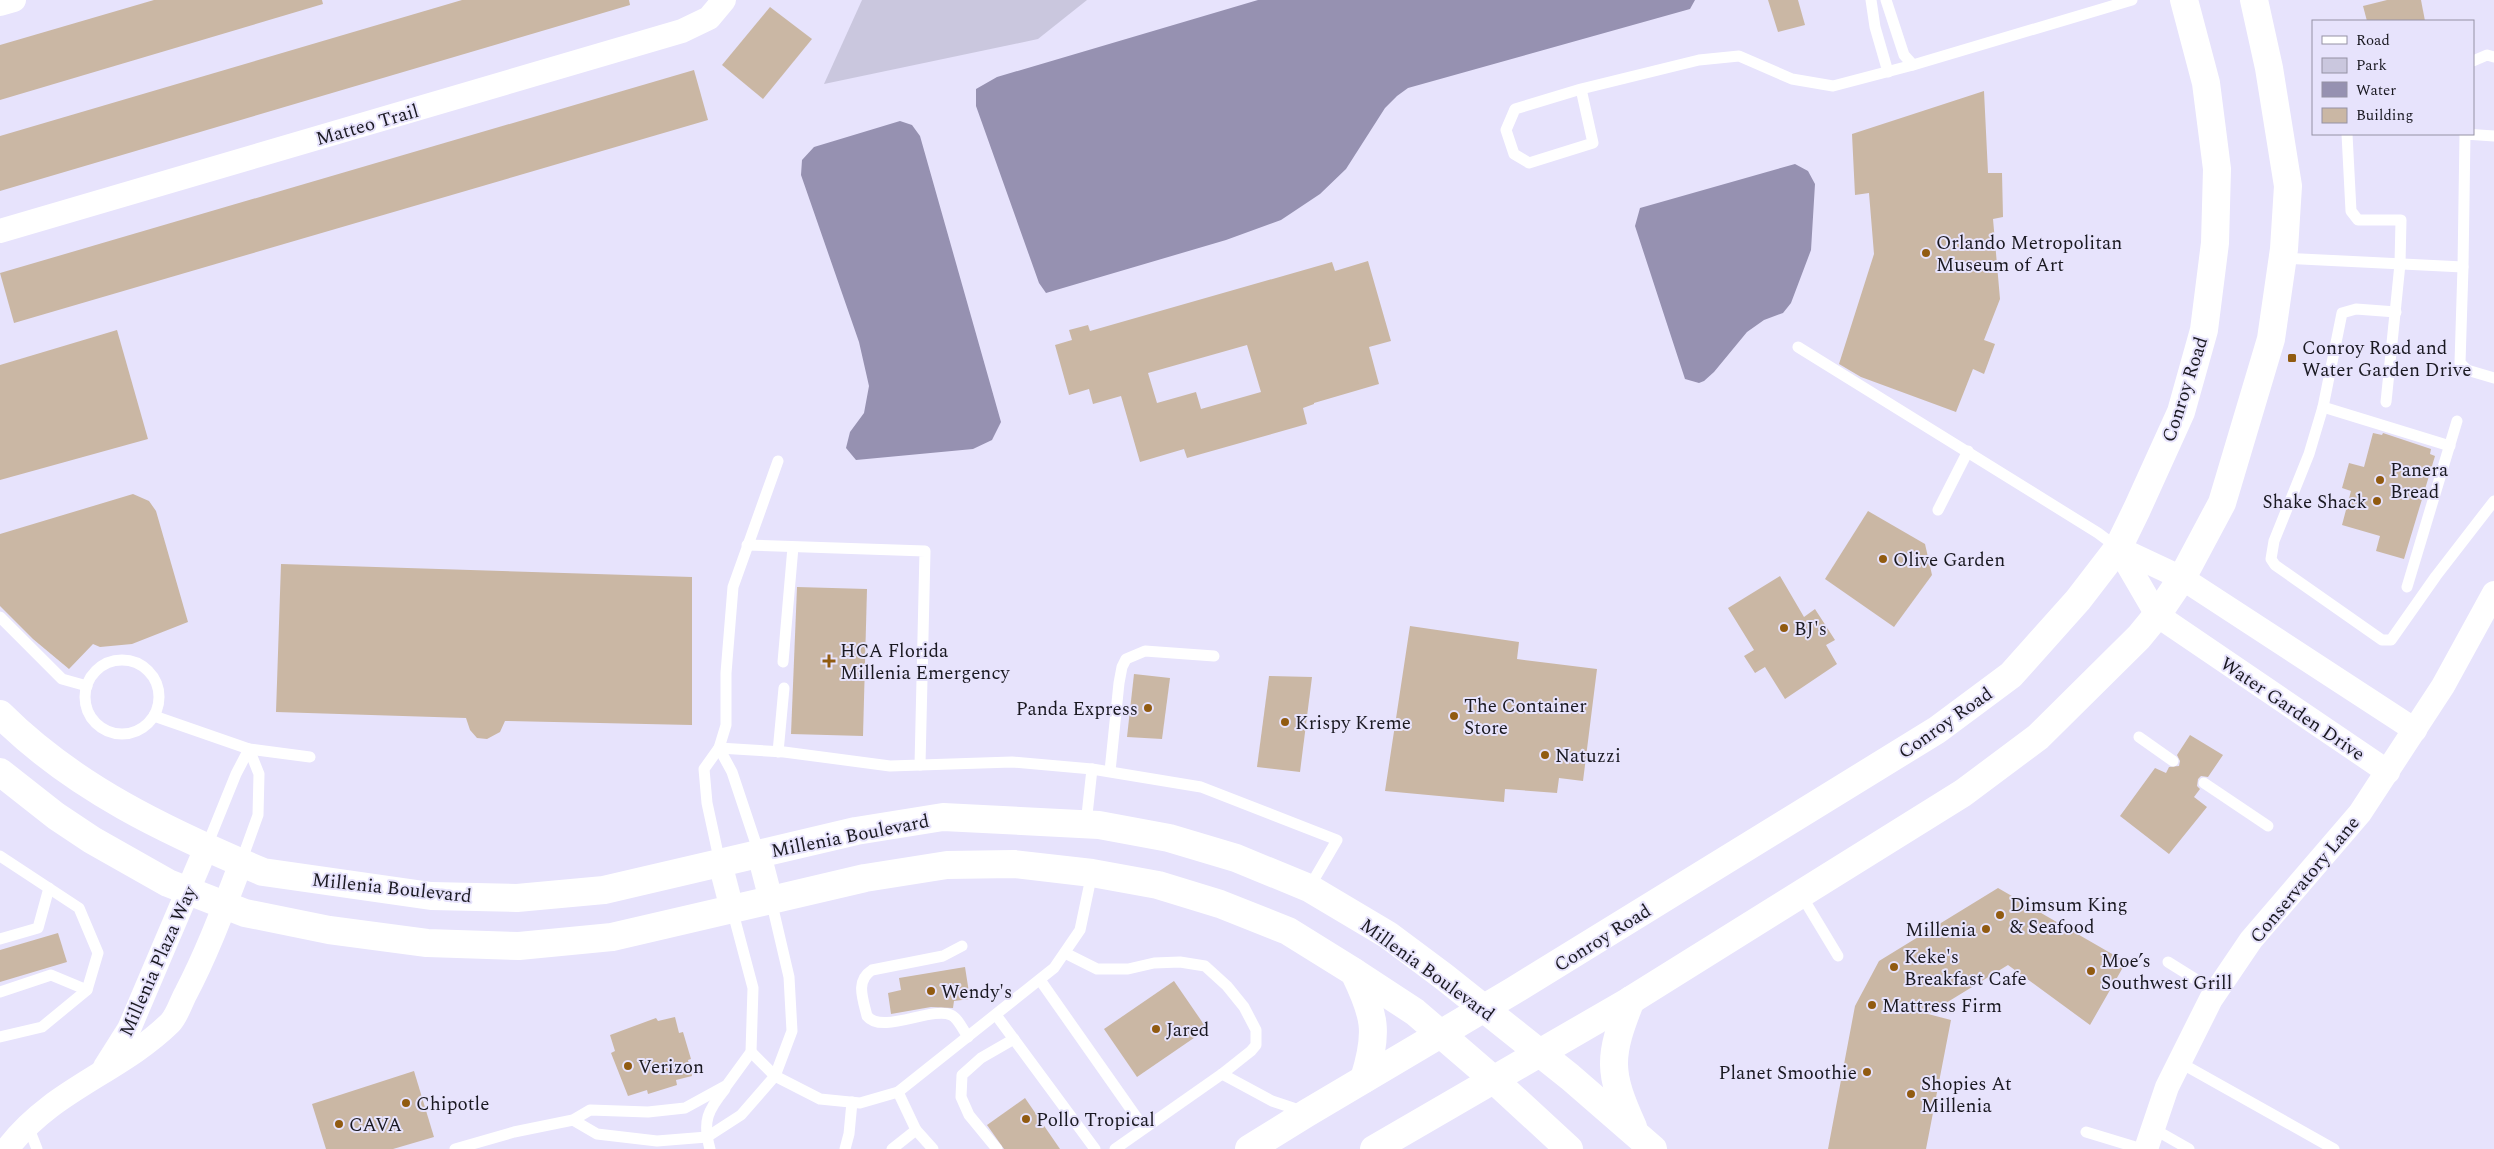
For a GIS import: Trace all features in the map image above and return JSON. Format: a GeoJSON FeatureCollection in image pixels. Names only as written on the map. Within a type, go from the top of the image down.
{"type":"FeatureCollection","features":[{"type":"Feature","properties":{"kind":"street"},"geometry":{"type":"LineString","coordinates":[[0,4],[14,0]]}},
{"type":"Feature","properties":{"kind":"street","name":"Matteo Trail"},"geometry":{"type":"LineString","coordinates":[[0,232],[682,31],[709,18],[724,0]]}},
{"type":"Feature","properties":{"kind":"street","name":"Conroy Road"},"geometry":{"type":"LineString","coordinates":[[1249,1149],[1306,1113],[1484,1009],[1937,730],[2011,675],[2078,600],[2118,548],[2181,412],[2204,330],[2215,243],[2217,169],[2206,83],[2184,0]]}},
{"type":"Feature","properties":{"kind":"street"},"geometry":{"type":"LineString","coordinates":[[1374,1149],[1631,1000],[1962,793],[2038,737],[2139,637],[2157,616],[2182,578],[2222,503],[2243,438],[2271,339],[2283,258],[2288,186],[2269,68],[2254,0]]}},
{"type":"Feature","properties":{"kind":"street"},"geometry":{"type":"LineString","coordinates":[[2118,548],[2182,578],[2415,730]]}},
{"type":"Feature","properties":{"kind":"street"},"geometry":{"type":"LineString","coordinates":[[2118,548],[2157,616]]}},
{"type":"Feature","properties":{"kind":"street"},"geometry":{"type":"LineString","coordinates":[[2388,772],[2443,686],[2494,593]]}},
{"type":"Feature","properties":{"kind":"street","name":"Water Garden Drive"},"geometry":{"type":"LineString","coordinates":[[2157,616],[2388,772]]}},
{"type":"Feature","properties":{"kind":"street","name":"Millenia Boulevard"},"geometry":{"type":"LineString","coordinates":[[0,714],[40,750],[110,800],[206,848],[241,863],[263,872],[431,896],[517,898],[604,890],[856,831],[943,817],[1086,824],[1169,838],[1236,858],[1309,888],[1388,935],[1540,1053],[1644,1141]]}},
{"type":"Feature","properties":{"kind":"street"},"geometry":{"type":"LineString","coordinates":[[0,772],[56,816],[92,840],[168,883],[225,906],[245,913],[329,930],[427,943],[519,946],[612,937],[865,878],[947,865],[1014,864],[1092,873],[1158,885],[1220,904],[1288,931],[1354,972],[1415,1012],[1494,1080],[1569,1149]]}},
{"type":"Feature","properties":{"kind":"street","name":"Conservatory Lane"},"geometry":{"type":"LineString","coordinates":[[2147,1142],[2178,1062],[2216,992],[2251,940],[2360,813],[2388,772]]}},
{"type":"Feature","properties":{"kind":"street","name":"Millenia Plaza Way"},"geometry":{"type":"LineString","coordinates":[[102,1070],[129,1029],[206,848]]}},
{"type":"Feature","properties":{"kind":"street"},"geometry":{"type":"LineString","coordinates":[[759,854],[771,900]]}},
{"type":"Feature","properties":{"kind":"street","name":"Millenia Plaza Way"},"geometry":{"type":"LineString","coordinates":[[7,1149],[28,1126],[61,1098],[102,1070],[138,1050],[171,1022],[196,973],[241,863]]}},
{"type":"Feature","properties":{"kind":"street"},"geometry":{"type":"LineString","coordinates":[[720,863],[732,909]]}},
{"type":"Feature","properties":{"kind":"street"},"geometry":{"type":"LineString","coordinates":[[1354,972],[1368,1000],[1374,1029],[1372,1052],[1364,1079]]}},
{"type":"Feature","properties":{"kind":"street"},"geometry":{"type":"LineString","coordinates":[[1631,1000],[1618,1032],[1613,1059],[1617,1092],[1644,1141]]}},
{"type":"Feature","properties":{"kind":"lane"},"geometry":{"type":"LineString","coordinates":[[1871,0],[1875,27],[1888,72]]}},
{"type":"Feature","properties":{"kind":"lane"},"geometry":{"type":"LineString","coordinates":[[1886,0],[1904,55],[1913,66]]}},
{"type":"Feature","properties":{"kind":"lane"},"geometry":{"type":"LineString","coordinates":[[1581,89],[1593,143],[1529,163],[1514,154],[1506,130],[1515,109],[1581,89],[1699,60],[1739,56],[1792,79],[1833,86],[1913,66],[2132,0]]}},
{"type":"Feature","properties":{"kind":"lane"},"geometry":{"type":"LineString","coordinates":[[2474,61],[2487,55],[2494,57]]}},
{"type":"Feature","properties":{"kind":"lane"},"geometry":{"type":"LineString","coordinates":[[2348,135],[2351,211],[2358,220],[2401,220],[2400,264],[2386,402]]}},
{"type":"Feature","properties":{"kind":"lane"},"geometry":{"type":"LineString","coordinates":[[2464,135],[2460,363],[2467,370],[2494,378]]}},
{"type":"Feature","properties":{"kind":"lane"},"geometry":{"type":"LineString","coordinates":[[2474,135],[2494,136]]}},
{"type":"Feature","properties":{"kind":"lane"},"geometry":{"type":"LineString","coordinates":[[2283,258],[2463,267]]}},
{"type":"Feature","properties":{"kind":"lane"},"geometry":{"type":"LineString","coordinates":[[2396,312],[2356,309],[2342,313],[2323,408],[2309,454],[2274,542],[2271,559],[2275,565],[2382,640],[2391,640],[2436,576],[2494,502]]}},
{"type":"Feature","properties":{"kind":"lane"},"geometry":{"type":"LineString","coordinates":[[1798,347],[1968,451],[2098,533],[2118,548]]}},
{"type":"Feature","properties":{"kind":"lane"},"geometry":{"type":"LineString","coordinates":[[2323,408],[2450,446]]}},
{"type":"Feature","properties":{"kind":"lane"},"geometry":{"type":"LineString","coordinates":[[2407,587],[2457,421]]}},
{"type":"Feature","properties":{"kind":"lane"},"geometry":{"type":"LineString","coordinates":[[1938,510],[1968,451]]}},
{"type":"Feature","properties":{"kind":"lane"},"geometry":{"type":"LineString","coordinates":[[720,863],[707,803],[704,769],[719,748],[726,725],[726,673],[733,587],[778,461]]}},
{"type":"Feature","properties":{"kind":"lane"},"geometry":{"type":"LineString","coordinates":[[747,545],[925,551],[920,765]]}},
{"type":"Feature","properties":{"kind":"lane"},"geometry":{"type":"LineString","coordinates":[[783,662],[793,547]]}},
{"type":"Feature","properties":{"kind":"lane"},"geometry":{"type":"LineString","coordinates":[[0,617],[62,679],[87,686]]}},
{"type":"Feature","properties":{"kind":"lane"},"geometry":{"type":"LineString","coordinates":[[1110,771],[1119,683],[1122,667],[1126,659],[1144,651],[1214,656]]}},
{"type":"Feature","properties":{"kind":"lane"},"geometry":{"type":"LineString","coordinates":[[116,660],[129,661],[144,667],[153,677],[158,688],[159,704],[154,716],[149,723],[138,731],[117,734],[105,730],[95,722],[88,711],[85,698],[87,686],[99,668],[116,660]]}},
{"type":"Feature","properties":{"kind":"lane"},"geometry":{"type":"LineString","coordinates":[[778,752],[784,688]]}},
{"type":"Feature","properties":{"kind":"lane"},"geometry":{"type":"LineString","coordinates":[[154,716],[249,749],[310,757]]}},
{"type":"Feature","properties":{"kind":"lane"},"geometry":{"type":"LineString","coordinates":[[2139,737],[2173,761]]}},
{"type":"Feature","properties":{"kind":"lane"},"geometry":{"type":"LineString","coordinates":[[719,748],[778,752],[890,766],[1012,762],[1110,771],[1201,787],[1337,840],[1309,888]]}},
{"type":"Feature","properties":{"kind":"lane"},"geometry":{"type":"LineString","coordinates":[[719,748],[732,772],[759,854]]}},
{"type":"Feature","properties":{"kind":"lane"},"geometry":{"type":"LineString","coordinates":[[206,848],[236,774],[249,749]]}},
{"type":"Feature","properties":{"kind":"lane"},"geometry":{"type":"LineString","coordinates":[[241,863],[258,815],[259,774],[249,749]]}},
{"type":"Feature","properties":{"kind":"lane"},"geometry":{"type":"LineString","coordinates":[[1086,824],[1092,769]]}},
{"type":"Feature","properties":{"kind":"lane"},"geometry":{"type":"LineString","coordinates":[[2204,783],[2268,826]]}},
{"type":"Feature","properties":{"kind":"lane"},"geometry":{"type":"LineString","coordinates":[[0,856],[80,908],[98,953],[88,990],[42,1027],[0,1037]]}},
{"type":"Feature","properties":{"kind":"lane"},"geometry":{"type":"LineString","coordinates":[[751,1052],[775,1076],[820,1099],[860,1103],[898,1092],[1054,968],[1080,930],[1092,873]]}},
{"type":"Feature","properties":{"kind":"lane"},"geometry":{"type":"LineString","coordinates":[[0,939],[38,928],[49,888]]}},
{"type":"Feature","properties":{"kind":"lane"},"geometry":{"type":"LineString","coordinates":[[1800,893],[1838,956]]}},
{"type":"Feature","properties":{"kind":"lane"},"geometry":{"type":"LineString","coordinates":[[573,1120],[597,1134],[657,1141],[707,1137],[741,1115],[775,1076],[792,1031],[789,977],[771,900]]}},
{"type":"Feature","properties":{"kind":"lane"},"geometry":{"type":"LineString","coordinates":[[710,1149],[707,1137],[709,1110],[751,1052],[753,988],[732,909]]}},
{"type":"Feature","properties":{"kind":"lane"},"geometry":{"type":"LineString","coordinates":[[962,946],[943,956],[872,970],[865,974],[861,987],[866,1016],[869,1020],[878,1023],[947,1014],[955,1018],[968,1037]]}},
{"type":"Feature","properties":{"kind":"lane"},"geometry":{"type":"LineString","coordinates":[[1065,953],[1097,970],[1128,969],[1154,962],[1180,962],[1205,966],[1227,986],[1244,1007],[1256,1030],[1256,1045],[1251,1051],[1222,1074],[1115,1149]]}},
{"type":"Feature","properties":{"kind":"lane"},"geometry":{"type":"LineString","coordinates":[[2168,962],[2216,992]]}},
{"type":"Feature","properties":{"kind":"lane"},"geometry":{"type":"LineString","coordinates":[[0,992],[51,975],[88,990]]}},
{"type":"Feature","properties":{"kind":"lane"},"geometry":{"type":"LineString","coordinates":[[1040,980],[1144,1128]]}},
{"type":"Feature","properties":{"kind":"lane"},"geometry":{"type":"LineString","coordinates":[[996,1015],[1095,1149]]}},
{"type":"Feature","properties":{"kind":"lane"},"geometry":{"type":"LineString","coordinates":[[997,1149],[969,1115],[961,1097],[962,1075],[981,1058],[1014,1039]]}},
{"type":"Feature","properties":{"kind":"lane"},"geometry":{"type":"LineString","coordinates":[[2178,1062],[2334,1149]]}},
{"type":"Feature","properties":{"kind":"lane"},"geometry":{"type":"LineString","coordinates":[[1222,1074],[1272,1101],[1306,1113]]}},
{"type":"Feature","properties":{"kind":"lane"},"geometry":{"type":"LineString","coordinates":[[455,1149],[514,1132],[573,1120],[590,1110],[648,1112],[685,1108],[727,1085]]}},
{"type":"Feature","properties":{"kind":"lane"},"geometry":{"type":"LineString","coordinates":[[898,1092],[916,1130],[933,1149]]}},
{"type":"Feature","properties":{"kind":"lane"},"geometry":{"type":"LineString","coordinates":[[845,1149],[849,1134],[852,1102]]}},
{"type":"Feature","properties":{"kind":"lane"},"geometry":{"type":"LineString","coordinates":[[28,1126],[37,1149]]}},
{"type":"Feature","properties":{"kind":"lane"},"geometry":{"type":"LineString","coordinates":[[892,1149],[916,1130]]}},
{"type":"Feature","properties":{"kind":"lane"},"geometry":{"type":"LineString","coordinates":[[2086,1132],[2189,1149]]}},
{"type":"Feature","properties":{"kind":"green space"},"geometry":{"type":"Polygon","coordinates":[[[862,0],[1087,0],[1038,39],[824,84],[862,0]]]}},
{"type":"Feature","properties":{"kind":"water"},"geometry":{"type":"Polygon","coordinates":[[[1258,0],[1695,0],[1690,9],[1408,88],[1385,108],[1346,169],[1320,194],[1281,220],[1226,240],[1046,293],[1039,283],[976,106],[976,89],[997,77],[1258,0]]]}},
{"type":"Feature","properties":{"kind":"water"},"geometry":{"type":"Polygon","coordinates":[[[900,121],[912,125],[920,136],[1001,422],[992,440],[973,449],[856,460],[846,448],[850,432],[864,413],[869,386],[859,342],[801,175],[802,160],[814,147],[900,121]]]}},
{"type":"Feature","properties":{"kind":"water"},"geometry":{"type":"Polygon","coordinates":[[[1795,164],[1808,171],[1815,184],[1811,250],[1791,303],[1783,313],[1764,320],[1747,332],[1714,372],[1704,381],[1699,383],[1685,379],[1635,226],[1640,208],[1795,164]]]}},
{"type":"Feature","properties":{"kind":"building"},"geometry":{"type":"Polygon","coordinates":[[[154,0],[322,0],[323,4],[0,100],[0,45],[154,0]]]}},
{"type":"Feature","properties":{"kind":"building"},"geometry":{"type":"Polygon","coordinates":[[[462,0],[629,0],[630,5],[0,191],[0,136],[462,0]]]}},
{"type":"Feature","properties":{"kind":"building"},"geometry":{"type":"Polygon","coordinates":[[[1768,0],[1798,0],[1805,25],[1778,32],[1768,0]]]}},
{"type":"Feature","properties":{"kind":"building"},"geometry":{"type":"Polygon","coordinates":[[[2387,0],[2421,0],[2425,20],[2367,20],[2363,6],[2387,0]]]}},
{"type":"Feature","properties":{"kind":"building"},"geometry":{"type":"Polygon","coordinates":[[[770,7],[812,39],[763,99],[722,65],[770,7]]]}},
{"type":"Feature","properties":{"kind":"building"},"geometry":{"type":"Polygon","coordinates":[[[694,70],[708,120],[14,323],[0,273],[694,70]]]}},
{"type":"Feature","properties":{"kind":"building"},"geometry":{"type":"Polygon","coordinates":[[[1984,91],[1988,173],[2002,173],[2003,217],[1993,219],[2000,299],[1984,340],[1995,344],[1984,374],[1973,369],[1956,412],[1861,377],[1839,364],[1874,254],[1869,193],[1855,195],[1852,134],[1984,91]]]}},
{"type":"Feature","properties":{"kind":"building"},"geometry":{"type":"Polygon","coordinates":[[[1368,261],[1391,341],[1369,347],[1379,384],[1303,408],[1307,424],[1187,458],[1184,449],[1140,462],[1121,396],[1093,404],[1089,389],[1069,395],[1055,345],[1072,340],[1069,330],[1088,325],[1090,331],[1332,262],[1335,271],[1368,261]],[[1247,345],[1148,373],[1157,403],[1196,392],[1201,409],[1261,392],[1247,345]]]}},
{"type":"Feature","properties":{"kind":"building"},"geometry":{"type":"Polygon","coordinates":[[[117,330],[148,439],[0,480],[0,365],[117,330]]]}},
{"type":"Feature","properties":{"kind":"building"},"geometry":{"type":"Polygon","coordinates":[[[2373,433],[2382,435],[2383,433],[2431,449],[2430,454],[2435,456],[2404,559],[2376,551],[2380,536],[2342,525],[2351,491],[2342,488],[2349,463],[2364,467],[2373,433]]]}},
{"type":"Feature","properties":{"kind":"building"},"geometry":{"type":"Polygon","coordinates":[[[133,494],[149,501],[156,511],[188,622],[132,644],[100,647],[93,644],[69,669],[33,639],[0,606],[0,534],[133,494]]]}},
{"type":"Feature","properties":{"kind":"building","name":"Olive Garden"},"geometry":{"type":"Polygon","coordinates":[[[1868,511],[1925,544],[1932,575],[1894,627],[1825,579],[1868,511]]]}},
{"type":"Feature","properties":{"kind":"building"},"geometry":{"type":"Polygon","coordinates":[[[281,564],[692,577],[692,725],[505,721],[500,732],[487,739],[477,738],[470,730],[466,718],[276,712],[281,564]]]}},
{"type":"Feature","properties":{"kind":"building","name":"BJ's"},"geometry":{"type":"Polygon","coordinates":[[[1780,576],[1804,617],[1815,609],[1835,640],[1826,645],[1837,664],[1785,699],[1765,667],[1755,673],[1744,656],[1754,650],[1728,608],[1780,576]]]}},
{"type":"Feature","properties":{"kind":"building","name":"HCA Florida Millenia Emergency"},"geometry":{"type":"Polygon","coordinates":[[[797,587],[867,589],[863,736],[791,734],[797,587]]]}},
{"type":"Feature","properties":{"kind":"building","name":"The Container Store"},"geometry":{"type":"Polygon","coordinates":[[[1410,626],[1519,642],[1517,659],[1597,669],[1583,781],[1559,778],[1557,793],[1505,789],[1504,802],[1385,791],[1410,626]]]}},
{"type":"Feature","properties":{"kind":"building","name":"Panda Express"},"geometry":{"type":"Polygon","coordinates":[[[1134,674],[1170,678],[1162,739],[1127,737],[1134,674]]]}},
{"type":"Feature","properties":{"kind":"building","name":"Krispy Kreme"},"geometry":{"type":"Polygon","coordinates":[[[1269,676],[1312,677],[1300,772],[1257,767],[1269,676]]]}},
{"type":"Feature","properties":{"kind":"building"},"geometry":{"type":"Polygon","coordinates":[[[2190,735],[2223,755],[2208,777],[2201,776],[2198,779],[2197,786],[2200,789],[2194,797],[2207,807],[2169,854],[2120,816],[2155,768],[2166,773],[2169,767],[2179,766],[2180,761],[2177,755],[2190,735]]]}},
{"type":"Feature","properties":{"kind":"building"},"geometry":{"type":"Polygon","coordinates":[[[1998,888],[2126,962],[2090,1025],[2008,965],[1928,1014],[1951,1020],[1926,1149],[1828,1149],[1855,1006],[1879,961],[1998,888]]]}},
{"type":"Feature","properties":{"kind":"building"},"geometry":{"type":"Polygon","coordinates":[[[58,933],[67,962],[0,982],[0,950],[58,933]]]}},
{"type":"Feature","properties":{"kind":"building","name":"Wendy's"},"geometry":{"type":"Polygon","coordinates":[[[965,967],[970,999],[954,1001],[953,1008],[931,1007],[891,1014],[888,993],[901,990],[899,978],[965,967]]]}},
{"type":"Feature","properties":{"kind":"building","name":"Jared"},"geometry":{"type":"Polygon","coordinates":[[[1174,981],[1207,1029],[1137,1077],[1104,1029],[1174,981]]]}},
{"type":"Feature","properties":{"kind":"building"},"geometry":{"type":"Polygon","coordinates":[[[675,1017],[679,1033],[683,1032],[691,1059],[688,1060],[692,1076],[676,1080],[677,1085],[648,1094],[647,1090],[628,1096],[611,1053],[615,1051],[610,1035],[656,1018],[658,1021],[675,1017]]]}},
{"type":"Feature","properties":{"kind":"building"},"geometry":{"type":"Polygon","coordinates":[[[414,1071],[434,1137],[393,1149],[326,1149],[312,1104],[414,1071]]]}},
{"type":"Feature","properties":{"kind":"building"},"geometry":{"type":"Polygon","coordinates":[[[1025,1098],[1060,1149],[1004,1149],[987,1125],[1025,1098]]]}},
{"type":"Feature","properties":{"kind":"place","name":"Orlando Metropolitan Museum of Art"},"geometry":{"type":"Point","coordinates":[1926,253]}},
{"type":"Feature","properties":{"kind":"place","name":"Conroy Road and Water Garden Drive"},"geometry":{"type":"Point","coordinates":[2292,358]}},
{"type":"Feature","properties":{"kind":"place","name":"Panera Bread"},"geometry":{"type":"Point","coordinates":[2380,480]}},
{"type":"Feature","properties":{"kind":"place","name":"Shake Shack"},"geometry":{"type":"Point","coordinates":[2377,501]}},
{"type":"Feature","properties":{"kind":"place","name":"Olive Garden"},"geometry":{"type":"Point","coordinates":[1883,559]}},
{"type":"Feature","properties":{"kind":"place","name":"BJ's"},"geometry":{"type":"Point","coordinates":[1784,628]}},
{"type":"Feature","properties":{"kind":"place","name":"HCA Florida Millenia Emergency"},"geometry":{"type":"Point","coordinates":[829,661]}},
{"type":"Feature","properties":{"kind":"place","name":"Panda Express"},"geometry":{"type":"Point","coordinates":[1148,708]}},
{"type":"Feature","properties":{"kind":"place","name":"The Container Store"},"geometry":{"type":"Point","coordinates":[1454,716]}},
{"type":"Feature","properties":{"kind":"place","name":"Krispy Kreme"},"geometry":{"type":"Point","coordinates":[1285,722]}},
{"type":"Feature","properties":{"kind":"place","name":"Natuzzi"},"geometry":{"type":"Point","coordinates":[1545,755]}},
{"type":"Feature","properties":{"kind":"place","name":"Dimsum King & Seafood"},"geometry":{"type":"Point","coordinates":[2000,915]}},
{"type":"Feature","properties":{"kind":"place","name":"Millenia"},"geometry":{"type":"Point","coordinates":[1986,929]}},
{"type":"Feature","properties":{"kind":"place","name":"Keke's Breakfast Cafe"},"geometry":{"type":"Point","coordinates":[1894,967]}},
{"type":"Feature","properties":{"kind":"place","name":"Moe’s Southwest Grill"},"geometry":{"type":"Point","coordinates":[2091,971]}},
{"type":"Feature","properties":{"kind":"place","name":"Wendy's"},"geometry":{"type":"Point","coordinates":[931,991]}},
{"type":"Feature","properties":{"kind":"place","name":"Mattress Firm"},"geometry":{"type":"Point","coordinates":[1872,1005]}},
{"type":"Feature","properties":{"kind":"place","name":"Jared"},"geometry":{"type":"Point","coordinates":[1156,1029]}},
{"type":"Feature","properties":{"kind":"place","name":"Verizon"},"geometry":{"type":"Point","coordinates":[628,1066]}},
{"type":"Feature","properties":{"kind":"place","name":"Planet Smoothie"},"geometry":{"type":"Point","coordinates":[1867,1072]}},
{"type":"Feature","properties":{"kind":"place","name":"Shopies At Millenia"},"geometry":{"type":"Point","coordinates":[1911,1094]}},
{"type":"Feature","properties":{"kind":"place","name":"Chipotle"},"geometry":{"type":"Point","coordinates":[406,1103]}},
{"type":"Feature","properties":{"kind":"place","name":"Pollo Tropical"},"geometry":{"type":"Point","coordinates":[1026,1119]}},
{"type":"Feature","properties":{"kind":"place","name":"CAVA"},"geometry":{"type":"Point","coordinates":[339,1124]}}]}
